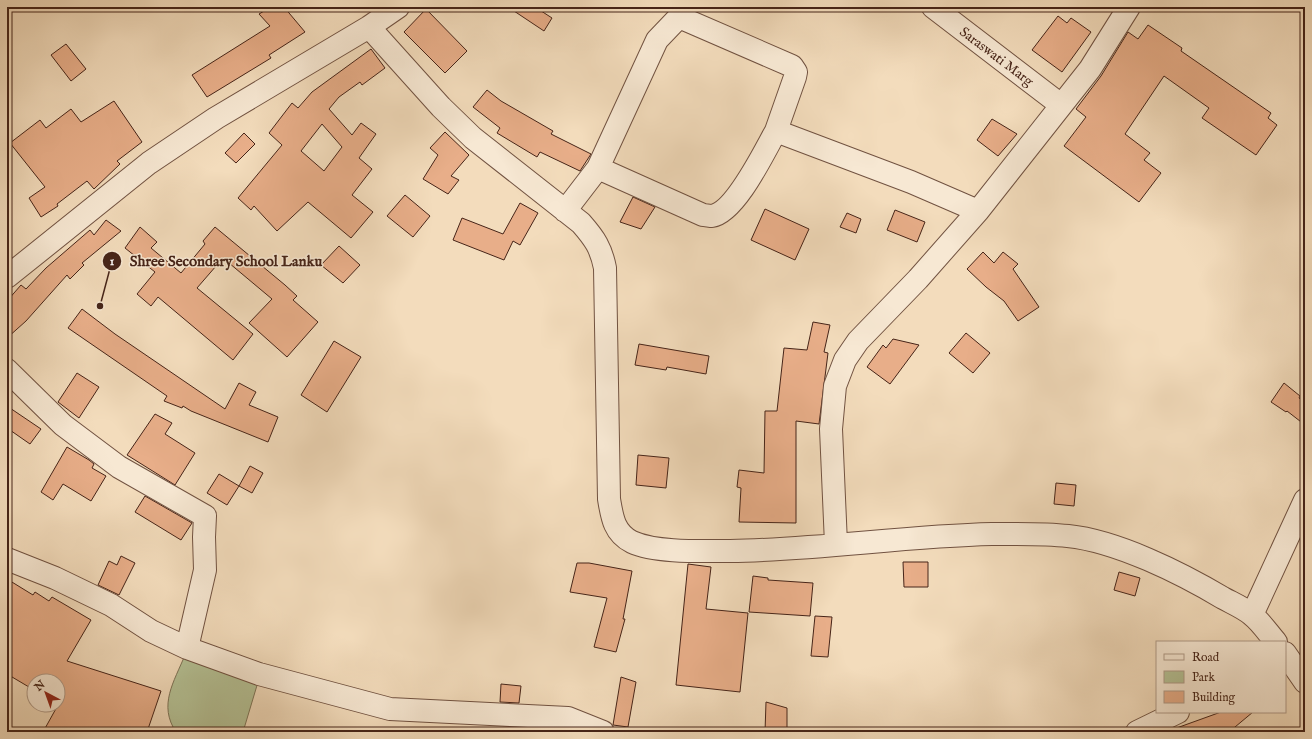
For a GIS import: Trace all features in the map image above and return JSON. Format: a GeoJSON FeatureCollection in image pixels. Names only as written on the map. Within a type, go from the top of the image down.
{"type":"FeatureCollection","features":[{"type":"Feature","properties":{"kind":"street"},"geometry":{"type":"LineString","coordinates":[[7,277],[148,163],[216,118],[369,27],[398,7]]}},
{"type":"Feature","properties":{"kind":"street","name":"Saraswati Marg"},"geometry":{"type":"LineString","coordinates":[[933,7],[1061,105]]}},
{"type":"Feature","properties":{"kind":"street"},"geometry":{"type":"LineString","coordinates":[[836,544],[831,429],[835,386],[845,360],[858,341],[918,279],[978,211],[1090,68],[1129,7]]}},
{"type":"Feature","properties":{"kind":"street"},"geometry":{"type":"LineString","coordinates":[[565,211],[598,168],[657,40],[679,17],[792,66],[796,72],[796,77],[776,131],[747,183],[726,208],[712,216],[703,215],[598,168]]}},
{"type":"Feature","properties":{"kind":"street"},"geometry":{"type":"LineString","coordinates":[[369,27],[441,107],[473,138],[565,211],[592,236],[601,250],[605,268],[610,499],[613,520],[618,531],[630,541],[643,546],[698,552],[773,551],[836,544],[955,535],[1041,534],[1090,539],[1136,555],[1208,589],[1252,615],[1275,641]]}},
{"type":"Feature","properties":{"kind":"street"},"geometry":{"type":"LineString","coordinates":[[776,131],[911,182],[978,211]]}},
{"type":"Feature","properties":{"kind":"street"},"geometry":{"type":"LineString","coordinates":[[7,370],[63,425],[120,467],[205,516],[205,570],[187,648]]}},
{"type":"Feature","properties":{"kind":"street"},"geometry":{"type":"LineString","coordinates":[[1252,615],[1305,500]]}},
{"type":"Feature","properties":{"kind":"street"},"geometry":{"type":"LineString","coordinates":[[7,559],[55,578],[111,605],[150,631],[187,648],[259,674],[390,709],[568,718],[603,732]]}},
{"type":"Feature","properties":{"kind":"street"},"geometry":{"type":"LineString","coordinates":[[1286,654],[1305,682]]}},
{"type":"Feature","properties":{"kind":"street"},"geometry":{"type":"LineString","coordinates":[[1138,732],[1176,713]]}},
{"type":"Feature","properties":{"kind":"green space"},"geometry":{"type":"Polygon","coordinates":[[[185,655],[258,682],[243,732],[176,732],[168,712],[168,703],[173,684],[185,655]]]}},
{"type":"Feature","properties":{"kind":"building"},"geometry":{"type":"Polygon","coordinates":[[[271,7],[284,7],[305,32],[269,55],[271,58],[207,97],[192,75],[270,26],[259,14],[271,7]]]}},
{"type":"Feature","properties":{"kind":"building"},"geometry":{"type":"Polygon","coordinates":[[[508,7],[535,7],[552,18],[544,31],[508,7]]]}},
{"type":"Feature","properties":{"kind":"building"},"geometry":{"type":"Polygon","coordinates":[[[426,9],[467,51],[445,73],[404,32],[426,9]]]}},
{"type":"Feature","properties":{"kind":"building"},"geometry":{"type":"Polygon","coordinates":[[[1058,16],[1067,23],[1071,18],[1091,32],[1062,72],[1032,50],[1058,16]]]}},
{"type":"Feature","properties":{"kind":"building"},"geometry":{"type":"Polygon","coordinates":[[[1148,25],[1182,48],[1181,51],[1271,113],[1268,118],[1277,125],[1256,155],[1202,118],[1209,108],[1164,76],[1125,134],[1150,153],[1144,160],[1161,173],[1139,202],[1064,146],[1086,117],[1076,109],[1101,76],[1128,32],[1138,39],[1148,25]]]}},
{"type":"Feature","properties":{"kind":"building"},"geometry":{"type":"Polygon","coordinates":[[[66,44],[86,69],[71,81],[51,55],[66,44]]]}},
{"type":"Feature","properties":{"kind":"building"},"geometry":{"type":"Polygon","coordinates":[[[371,49],[385,68],[362,85],[360,82],[339,97],[329,109],[352,135],[361,123],[376,134],[359,158],[372,169],[352,195],[373,212],[351,238],[308,202],[277,231],[254,206],[251,210],[238,198],[282,145],[269,133],[292,103],[298,108],[312,92],[371,49]],[[322,124],[301,151],[324,171],[342,147],[322,124]]]}},
{"type":"Feature","properties":{"kind":"building"},"geometry":{"type":"Polygon","coordinates":[[[487,90],[501,101],[553,131],[551,134],[591,154],[580,171],[540,152],[537,157],[497,133],[500,128],[473,107],[487,90]]]}},
{"type":"Feature","properties":{"kind":"building"},"geometry":{"type":"Polygon","coordinates":[[[114,101],[142,142],[117,161],[120,164],[94,189],[87,181],[57,204],[58,206],[41,217],[29,198],[45,187],[10,143],[40,120],[46,128],[71,109],[81,122],[114,101]]]}},
{"type":"Feature","properties":{"kind":"building"},"geometry":{"type":"Polygon","coordinates":[[[992,119],[1017,134],[998,156],[977,140],[992,119]]]}},
{"type":"Feature","properties":{"kind":"building"},"geometry":{"type":"Polygon","coordinates":[[[445,132],[469,155],[451,176],[459,180],[448,194],[423,179],[438,155],[430,148],[445,132]]]}},
{"type":"Feature","properties":{"kind":"building"},"geometry":{"type":"Polygon","coordinates":[[[244,133],[255,144],[236,163],[225,153],[244,133]]]}},
{"type":"Feature","properties":{"kind":"building"},"geometry":{"type":"Polygon","coordinates":[[[405,195],[430,216],[413,237],[387,216],[405,195]]]}},
{"type":"Feature","properties":{"kind":"building"},"geometry":{"type":"Polygon","coordinates":[[[633,197],[655,207],[641,229],[620,222],[633,197]]]}},
{"type":"Feature","properties":{"kind":"building"},"geometry":{"type":"Polygon","coordinates":[[[520,203],[538,213],[520,245],[513,241],[504,260],[453,240],[462,218],[503,234],[520,203]]]}},
{"type":"Feature","properties":{"kind":"building"},"geometry":{"type":"Polygon","coordinates":[[[765,209],[809,229],[795,260],[751,240],[765,209]]]}},
{"type":"Feature","properties":{"kind":"building"},"geometry":{"type":"Polygon","coordinates":[[[895,210],[925,222],[917,242],[887,230],[895,210]]]}},
{"type":"Feature","properties":{"kind":"building"},"geometry":{"type":"Polygon","coordinates":[[[847,213],[861,219],[856,233],[840,227],[847,213]]]}},
{"type":"Feature","properties":{"kind":"building"},"geometry":{"type":"Polygon","coordinates":[[[106,220],[121,231],[82,263],[84,265],[70,279],[67,275],[26,321],[7,338],[7,301],[21,285],[26,289],[46,268],[90,230],[94,235],[106,220]]]}},
{"type":"Feature","properties":{"kind":"building"},"geometry":{"type":"Polygon","coordinates":[[[140,227],[157,242],[151,248],[181,273],[205,244],[203,241],[215,227],[297,296],[293,300],[318,322],[287,357],[249,323],[272,299],[223,258],[197,288],[253,334],[233,360],[158,297],[151,306],[137,294],[155,272],[125,248],[140,227]]]}},
{"type":"Feature","properties":{"kind":"building"},"geometry":{"type":"Polygon","coordinates":[[[339,246],[360,265],[343,283],[321,265],[339,246]]]}},
{"type":"Feature","properties":{"kind":"building"},"geometry":{"type":"Polygon","coordinates":[[[983,252],[994,263],[1003,252],[1018,264],[1013,269],[1039,307],[1018,321],[1004,301],[967,269],[983,252]]]}},
{"type":"Feature","properties":{"kind":"building"},"geometry":{"type":"Polygon","coordinates":[[[82,309],[115,334],[225,409],[239,383],[256,392],[249,405],[278,417],[268,442],[191,411],[183,406],[182,408],[164,401],[167,396],[68,328],[82,309]]]}},
{"type":"Feature","properties":{"kind":"building"},"geometry":{"type":"Polygon","coordinates":[[[813,322],[830,325],[824,352],[828,353],[819,424],[796,421],[796,523],[739,522],[741,488],[737,487],[739,470],[764,473],[765,411],[777,411],[784,348],[807,350],[813,322]]]}},
{"type":"Feature","properties":{"kind":"building"},"geometry":{"type":"Polygon","coordinates":[[[966,333],[990,353],[973,373],[949,353],[966,333]]]}},
{"type":"Feature","properties":{"kind":"building"},"geometry":{"type":"Polygon","coordinates":[[[893,339],[919,345],[890,384],[867,367],[883,345],[886,348],[893,339]]]}},
{"type":"Feature","properties":{"kind":"building"},"geometry":{"type":"Polygon","coordinates":[[[334,341],[361,357],[327,412],[301,395],[334,341]]]}},
{"type":"Feature","properties":{"kind":"building"},"geometry":{"type":"Polygon","coordinates":[[[639,344],[709,356],[706,374],[667,367],[666,370],[635,365],[639,344]]]}},
{"type":"Feature","properties":{"kind":"building"},"geometry":{"type":"Polygon","coordinates":[[[77,373],[99,387],[79,418],[58,402],[77,373]]]}},
{"type":"Feature","properties":{"kind":"building"},"geometry":{"type":"Polygon","coordinates":[[[1284,383],[1300,396],[1299,398],[1305,403],[1305,425],[1287,411],[1286,412],[1271,402],[1284,383]]]}},
{"type":"Feature","properties":{"kind":"building"},"geometry":{"type":"Polygon","coordinates":[[[7,406],[41,429],[30,444],[7,428],[7,406]]]}},
{"type":"Feature","properties":{"kind":"building"},"geometry":{"type":"Polygon","coordinates":[[[155,414],[172,423],[165,434],[195,453],[175,485],[127,455],[155,414]]]}},
{"type":"Feature","properties":{"kind":"building"},"geometry":{"type":"Polygon","coordinates":[[[67,447],[89,460],[94,464],[92,468],[106,476],[91,501],[63,484],[53,500],[41,492],[67,447]]]}},
{"type":"Feature","properties":{"kind":"building"},"geometry":{"type":"Polygon","coordinates":[[[638,455],[669,458],[666,488],[636,485],[638,455]]]}},
{"type":"Feature","properties":{"kind":"building"},"geometry":{"type":"Polygon","coordinates":[[[250,466],[263,473],[252,493],[239,486],[250,466]]]}},
{"type":"Feature","properties":{"kind":"building"},"geometry":{"type":"Polygon","coordinates":[[[219,474],[239,486],[227,505],[207,493],[219,474]]]}},
{"type":"Feature","properties":{"kind":"building"},"geometry":{"type":"Polygon","coordinates":[[[1056,483],[1076,485],[1074,506],[1054,504],[1056,483]]]}},
{"type":"Feature","properties":{"kind":"building"},"geometry":{"type":"Polygon","coordinates":[[[145,496],[192,523],[181,540],[135,512],[145,496]]]}},
{"type":"Feature","properties":{"kind":"building"},"geometry":{"type":"Polygon","coordinates":[[[121,556],[135,563],[119,595],[98,585],[109,561],[117,565],[121,556]]]}},
{"type":"Feature","properties":{"kind":"building"},"geometry":{"type":"Polygon","coordinates":[[[903,562],[928,562],[928,587],[904,587],[903,562]]]}},
{"type":"Feature","properties":{"kind":"building"},"geometry":{"type":"Polygon","coordinates":[[[577,563],[589,563],[632,571],[623,619],[625,619],[616,652],[594,647],[607,598],[570,592],[577,563]]]}},
{"type":"Feature","properties":{"kind":"building"},"geometry":{"type":"Polygon","coordinates":[[[688,564],[711,567],[706,609],[748,613],[740,692],[676,685],[688,564]]]}},
{"type":"Feature","properties":{"kind":"building"},"geometry":{"type":"Polygon","coordinates":[[[1119,572],[1140,578],[1135,596],[1114,590],[1119,572]]]}},
{"type":"Feature","properties":{"kind":"building"},"geometry":{"type":"Polygon","coordinates":[[[753,576],[768,578],[768,580],[813,583],[810,616],[749,612],[753,576]]]}},
{"type":"Feature","properties":{"kind":"building"},"geometry":{"type":"Polygon","coordinates":[[[7,579],[33,595],[35,592],[49,601],[52,597],[91,620],[67,661],[161,691],[147,732],[43,732],[54,713],[66,713],[66,673],[26,673],[26,685],[7,674],[7,579]]]}},
{"type":"Feature","properties":{"kind":"building"},"geometry":{"type":"Polygon","coordinates":[[[815,616],[832,617],[828,657],[811,656],[815,616]]]}},
{"type":"Feature","properties":{"kind":"building"},"geometry":{"type":"Polygon","coordinates":[[[621,677],[636,682],[628,727],[613,725],[621,677]]]}},
{"type":"Feature","properties":{"kind":"building"},"geometry":{"type":"Polygon","coordinates":[[[501,684],[521,686],[519,703],[500,702],[501,684]]]}},
{"type":"Feature","properties":{"kind":"building"},"geometry":{"type":"Polygon","coordinates":[[[766,702],[787,708],[787,732],[765,732],[766,702]]]}},
{"type":"Feature","properties":{"kind":"building"},"geometry":{"type":"Polygon","coordinates":[[[1218,713],[1252,713],[1229,732],[1171,732],[1171,730],[1218,713]]]}},
{"type":"Feature","properties":{"kind":"place","name":"Shree Secondary School Lanku"},"geometry":{"type":"Point","coordinates":[100,306]}}]}
